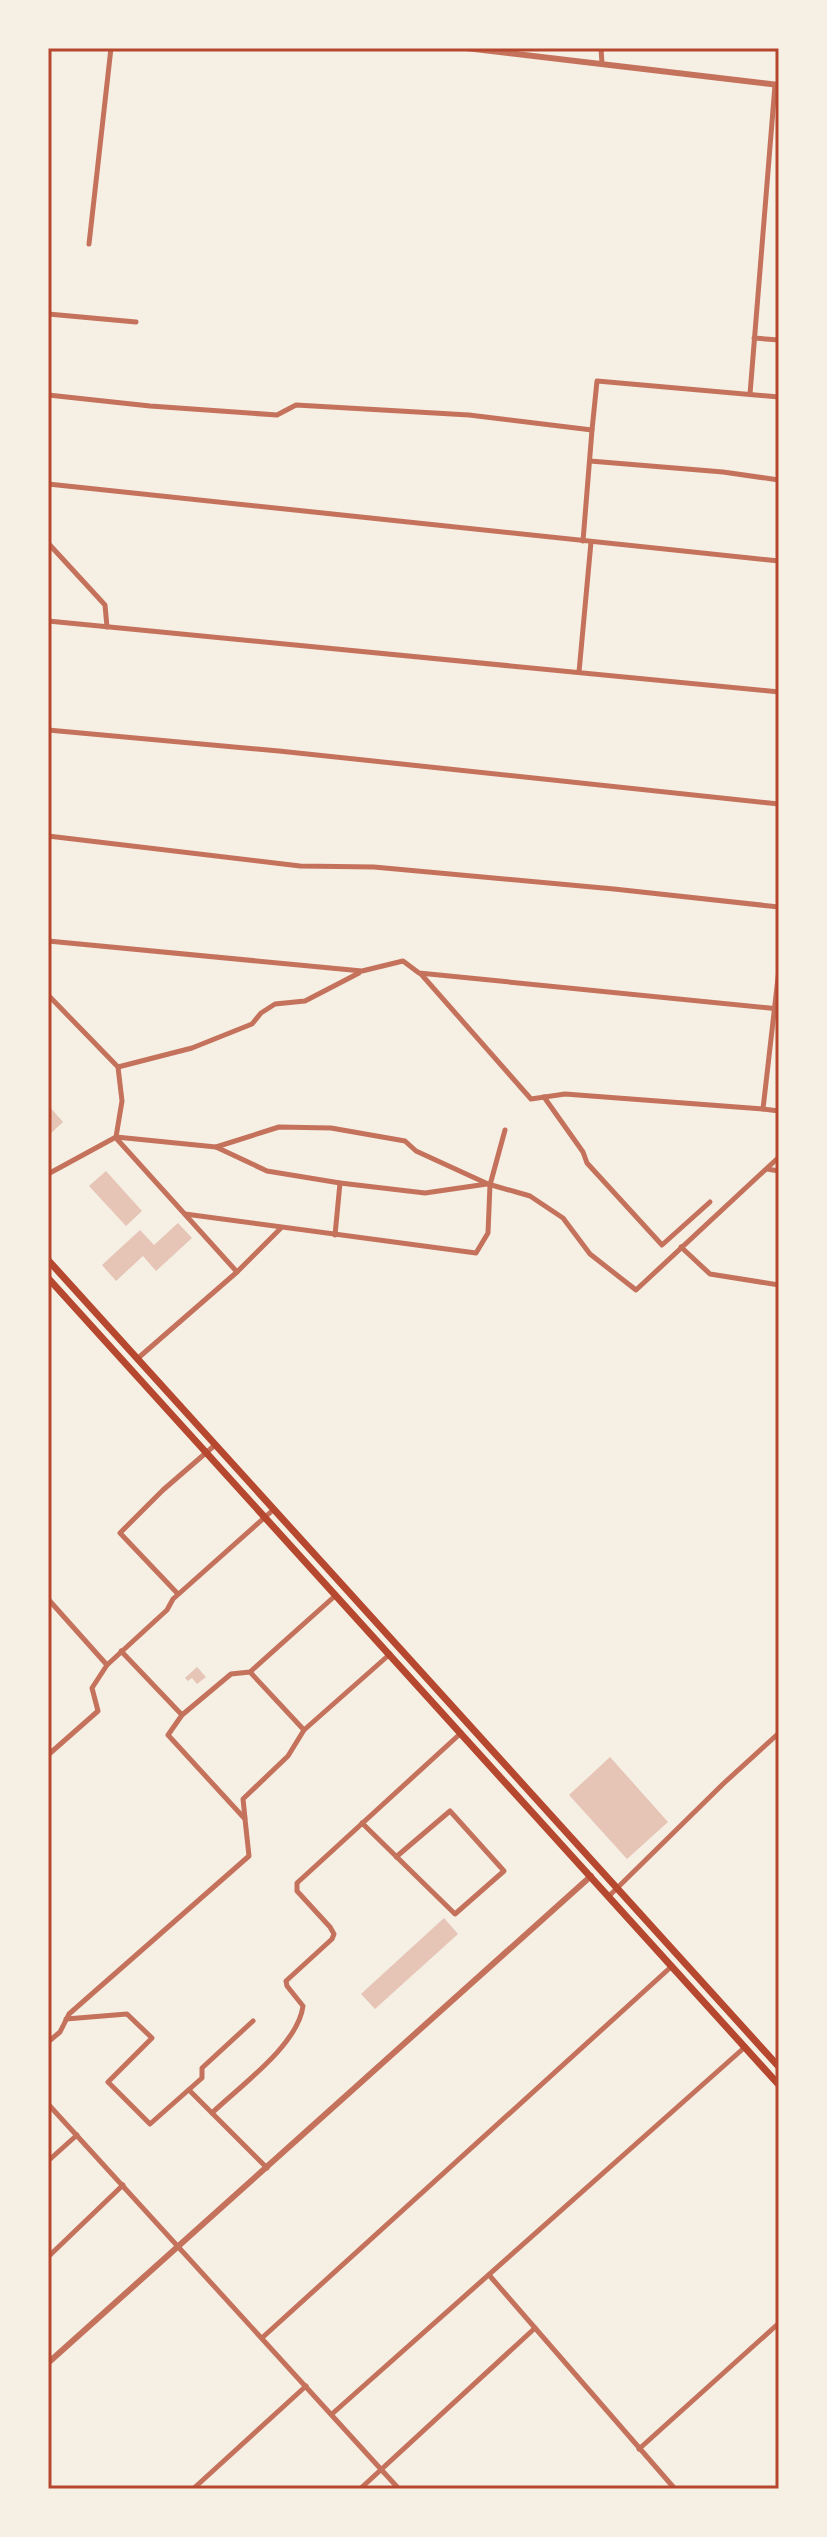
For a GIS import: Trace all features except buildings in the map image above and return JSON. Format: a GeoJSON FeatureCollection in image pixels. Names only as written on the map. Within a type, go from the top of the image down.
{"type":"FeatureCollection","features":[{"type":"Feature","properties":{"kind":"main road"},"geometry":{"type":"LineString","coordinates":[[48,1260],[779,2067]]}},
{"type":"Feature","properties":{"kind":"main road"},"geometry":{"type":"LineString","coordinates":[[48,1278],[779,2085]]}},
{"type":"Feature","properties":{"kind":"street"},"geometry":{"type":"LineString","coordinates":[[89,244],[111,48]]}},
{"type":"Feature","properties":{"kind":"street"},"geometry":{"type":"LineString","coordinates":[[466,48],[777,85],[750,394]]}},
{"type":"Feature","properties":{"kind":"street"},"geometry":{"type":"LineString","coordinates":[[601,48],[602,64]]}},
{"type":"Feature","properties":{"kind":"street"},"geometry":{"type":"LineString","coordinates":[[48,314],[136,322]]}},
{"type":"Feature","properties":{"kind":"street"},"geometry":{"type":"LineString","coordinates":[[754,338],[779,340]]}},
{"type":"Feature","properties":{"kind":"street"},"geometry":{"type":"LineString","coordinates":[[583,541],[597,381],[779,397]]}},
{"type":"Feature","properties":{"kind":"street"},"geometry":{"type":"LineString","coordinates":[[48,395],[277,415],[296,405],[469,415],[592,430]]}},
{"type":"Feature","properties":{"kind":"street"},"geometry":{"type":"LineString","coordinates":[[590,461],[779,480]]}},
{"type":"Feature","properties":{"kind":"street"},"geometry":{"type":"LineString","coordinates":[[48,484],[779,561]]}},
{"type":"Feature","properties":{"kind":"street"},"geometry":{"type":"LineString","coordinates":[[579,672],[591,542]]}},
{"type":"Feature","properties":{"kind":"street"},"geometry":{"type":"LineString","coordinates":[[48,543],[105,605],[107,627]]}},
{"type":"Feature","properties":{"kind":"street"},"geometry":{"type":"LineString","coordinates":[[48,621],[779,692]]}},
{"type":"Feature","properties":{"kind":"street"},"geometry":{"type":"LineString","coordinates":[[48,730],[779,804]]}},
{"type":"Feature","properties":{"kind":"street"},"geometry":{"type":"LineString","coordinates":[[48,836],[300,866],[389,869],[779,907]]}},
{"type":"Feature","properties":{"kind":"street"},"geometry":{"type":"LineString","coordinates":[[48,941],[362,971]]}},
{"type":"Feature","properties":{"kind":"street"},"geometry":{"type":"LineString","coordinates":[[118,1067],[192,1048],[252,1024],[275,1004],[305,1001],[362,971],[403,961],[419,973],[531,1099],[565,1094],[779,1111]]}},
{"type":"Feature","properties":{"kind":"street"},"geometry":{"type":"LineString","coordinates":[[763,1109],[779,969]]}},
{"type":"Feature","properties":{"kind":"street"},"geometry":{"type":"LineString","coordinates":[[419,973],[776,1009]]}},
{"type":"Feature","properties":{"kind":"street"},"geometry":{"type":"LineString","coordinates":[[48,995],[118,1067],[122,1101],[116,1137]]}},
{"type":"Feature","properties":{"kind":"street"},"geometry":{"type":"LineString","coordinates":[[544,1097],[583,1152],[587,1163],[662,1245],[710,1202]]}},
{"type":"Feature","properties":{"kind":"street"},"geometry":{"type":"LineString","coordinates":[[216,1147],[279,1127],[331,1128],[405,1141],[416,1151],[489,1184],[530,1196],[563,1218],[590,1254],[636,1290],[779,1157]]}},
{"type":"Feature","properties":{"kind":"street"},"geometry":{"type":"LineString","coordinates":[[185,1214],[476,1253],[488,1233],[489,1184],[505,1130]]}},
{"type":"Feature","properties":{"kind":"street"},"geometry":{"type":"LineString","coordinates":[[116,1137],[237,1272]]}},
{"type":"Feature","properties":{"kind":"street"},"geometry":{"type":"LineString","coordinates":[[48,1174],[116,1137],[216,1147],[267,1171],[340,1183],[425,1193],[489,1184]]}},
{"type":"Feature","properties":{"kind":"street"},"geometry":{"type":"LineString","coordinates":[[766,1169],[779,1171]]}},
{"type":"Feature","properties":{"kind":"street"},"geometry":{"type":"LineString","coordinates":[[335,1235],[340,1183]]}},
{"type":"Feature","properties":{"kind":"street"},"geometry":{"type":"LineString","coordinates":[[137,1359],[237,1272],[280,1229]]}},
{"type":"Feature","properties":{"kind":"street"},"geometry":{"type":"LineString","coordinates":[[681,1247],[710,1274],[779,1285]]}},
{"type":"Feature","properties":{"kind":"street"},"geometry":{"type":"LineString","coordinates":[[178,1594],[120,1533],[215,1445]]}},
{"type":"Feature","properties":{"kind":"street"},"geometry":{"type":"LineString","coordinates":[[48,1755],[98,1711],[92,1688],[107,1665],[167,1610],[178,1594],[273,1510]]}},
{"type":"Feature","properties":{"kind":"street"},"geometry":{"type":"LineString","coordinates":[[245,1819],[168,1735],[182,1715],[231,1674],[250,1672],[337,1595]]}},
{"type":"Feature","properties":{"kind":"street"},"geometry":{"type":"LineString","coordinates":[[48,1599],[107,1665]]}},
{"type":"Feature","properties":{"kind":"street"},"geometry":{"type":"LineString","coordinates":[[121,1651],[182,1715]]}},
{"type":"Feature","properties":{"kind":"street"},"geometry":{"type":"LineString","coordinates":[[48,2042],[60,2032],[66,2019],[249,1856],[243,1799],[288,1756],[304,1730],[390,1653]]}},
{"type":"Feature","properties":{"kind":"street"},"geometry":{"type":"LineString","coordinates":[[250,1672],[304,1730]]}},
{"type":"Feature","properties":{"kind":"street"},"geometry":{"type":"LineString","coordinates":[[212,2113],[285,2044],[303,2006],[286,1981],[334,1934],[297,1891],[297,1883],[462,1732]]}},
{"type":"Feature","properties":{"kind":"street"},"geometry":{"type":"LineString","coordinates":[[609,1896],[779,1733]]}},
{"type":"Feature","properties":{"kind":"street"},"geometry":{"type":"LineString","coordinates":[[362,1823],[396,1857],[455,1914],[504,1871],[450,1811],[396,1857]]}},
{"type":"Feature","properties":{"kind":"street"},"geometry":{"type":"LineString","coordinates":[[48,2363],[591,1876]]}},
{"type":"Feature","properties":{"kind":"street"},"geometry":{"type":"LineString","coordinates":[[263,2337],[672,1966]]}},
{"type":"Feature","properties":{"kind":"street"},"geometry":{"type":"LineString","coordinates":[[66,2019],[127,2014],[152,2038],[108,2082],[150,2124],[202,2078],[202,2068],[253,2021]]}},
{"type":"Feature","properties":{"kind":"street"},"geometry":{"type":"LineString","coordinates":[[332,2414],[745,2047]]}},
{"type":"Feature","properties":{"kind":"street"},"geometry":{"type":"LineString","coordinates":[[189,2090],[267,2168]]}},
{"type":"Feature","properties":{"kind":"street"},"geometry":{"type":"LineString","coordinates":[[48,2104],[399,2489]]}},
{"type":"Feature","properties":{"kind":"street"},"geometry":{"type":"LineString","coordinates":[[48,2161],[77,2135]]}},
{"type":"Feature","properties":{"kind":"street"},"geometry":{"type":"LineString","coordinates":[[48,2257],[123,2185]]}},
{"type":"Feature","properties":{"kind":"street"},"geometry":{"type":"LineString","coordinates":[[489,2275],[675,2489]]}},
{"type":"Feature","properties":{"kind":"street"},"geometry":{"type":"LineString","coordinates":[[639,2449],[779,2323]]}},
{"type":"Feature","properties":{"kind":"street"},"geometry":{"type":"LineString","coordinates":[[360,2489],[535,2328]]}},
{"type":"Feature","properties":{"kind":"street"},"geometry":{"type":"LineString","coordinates":[[193,2489],[306,2386]]}}]}
